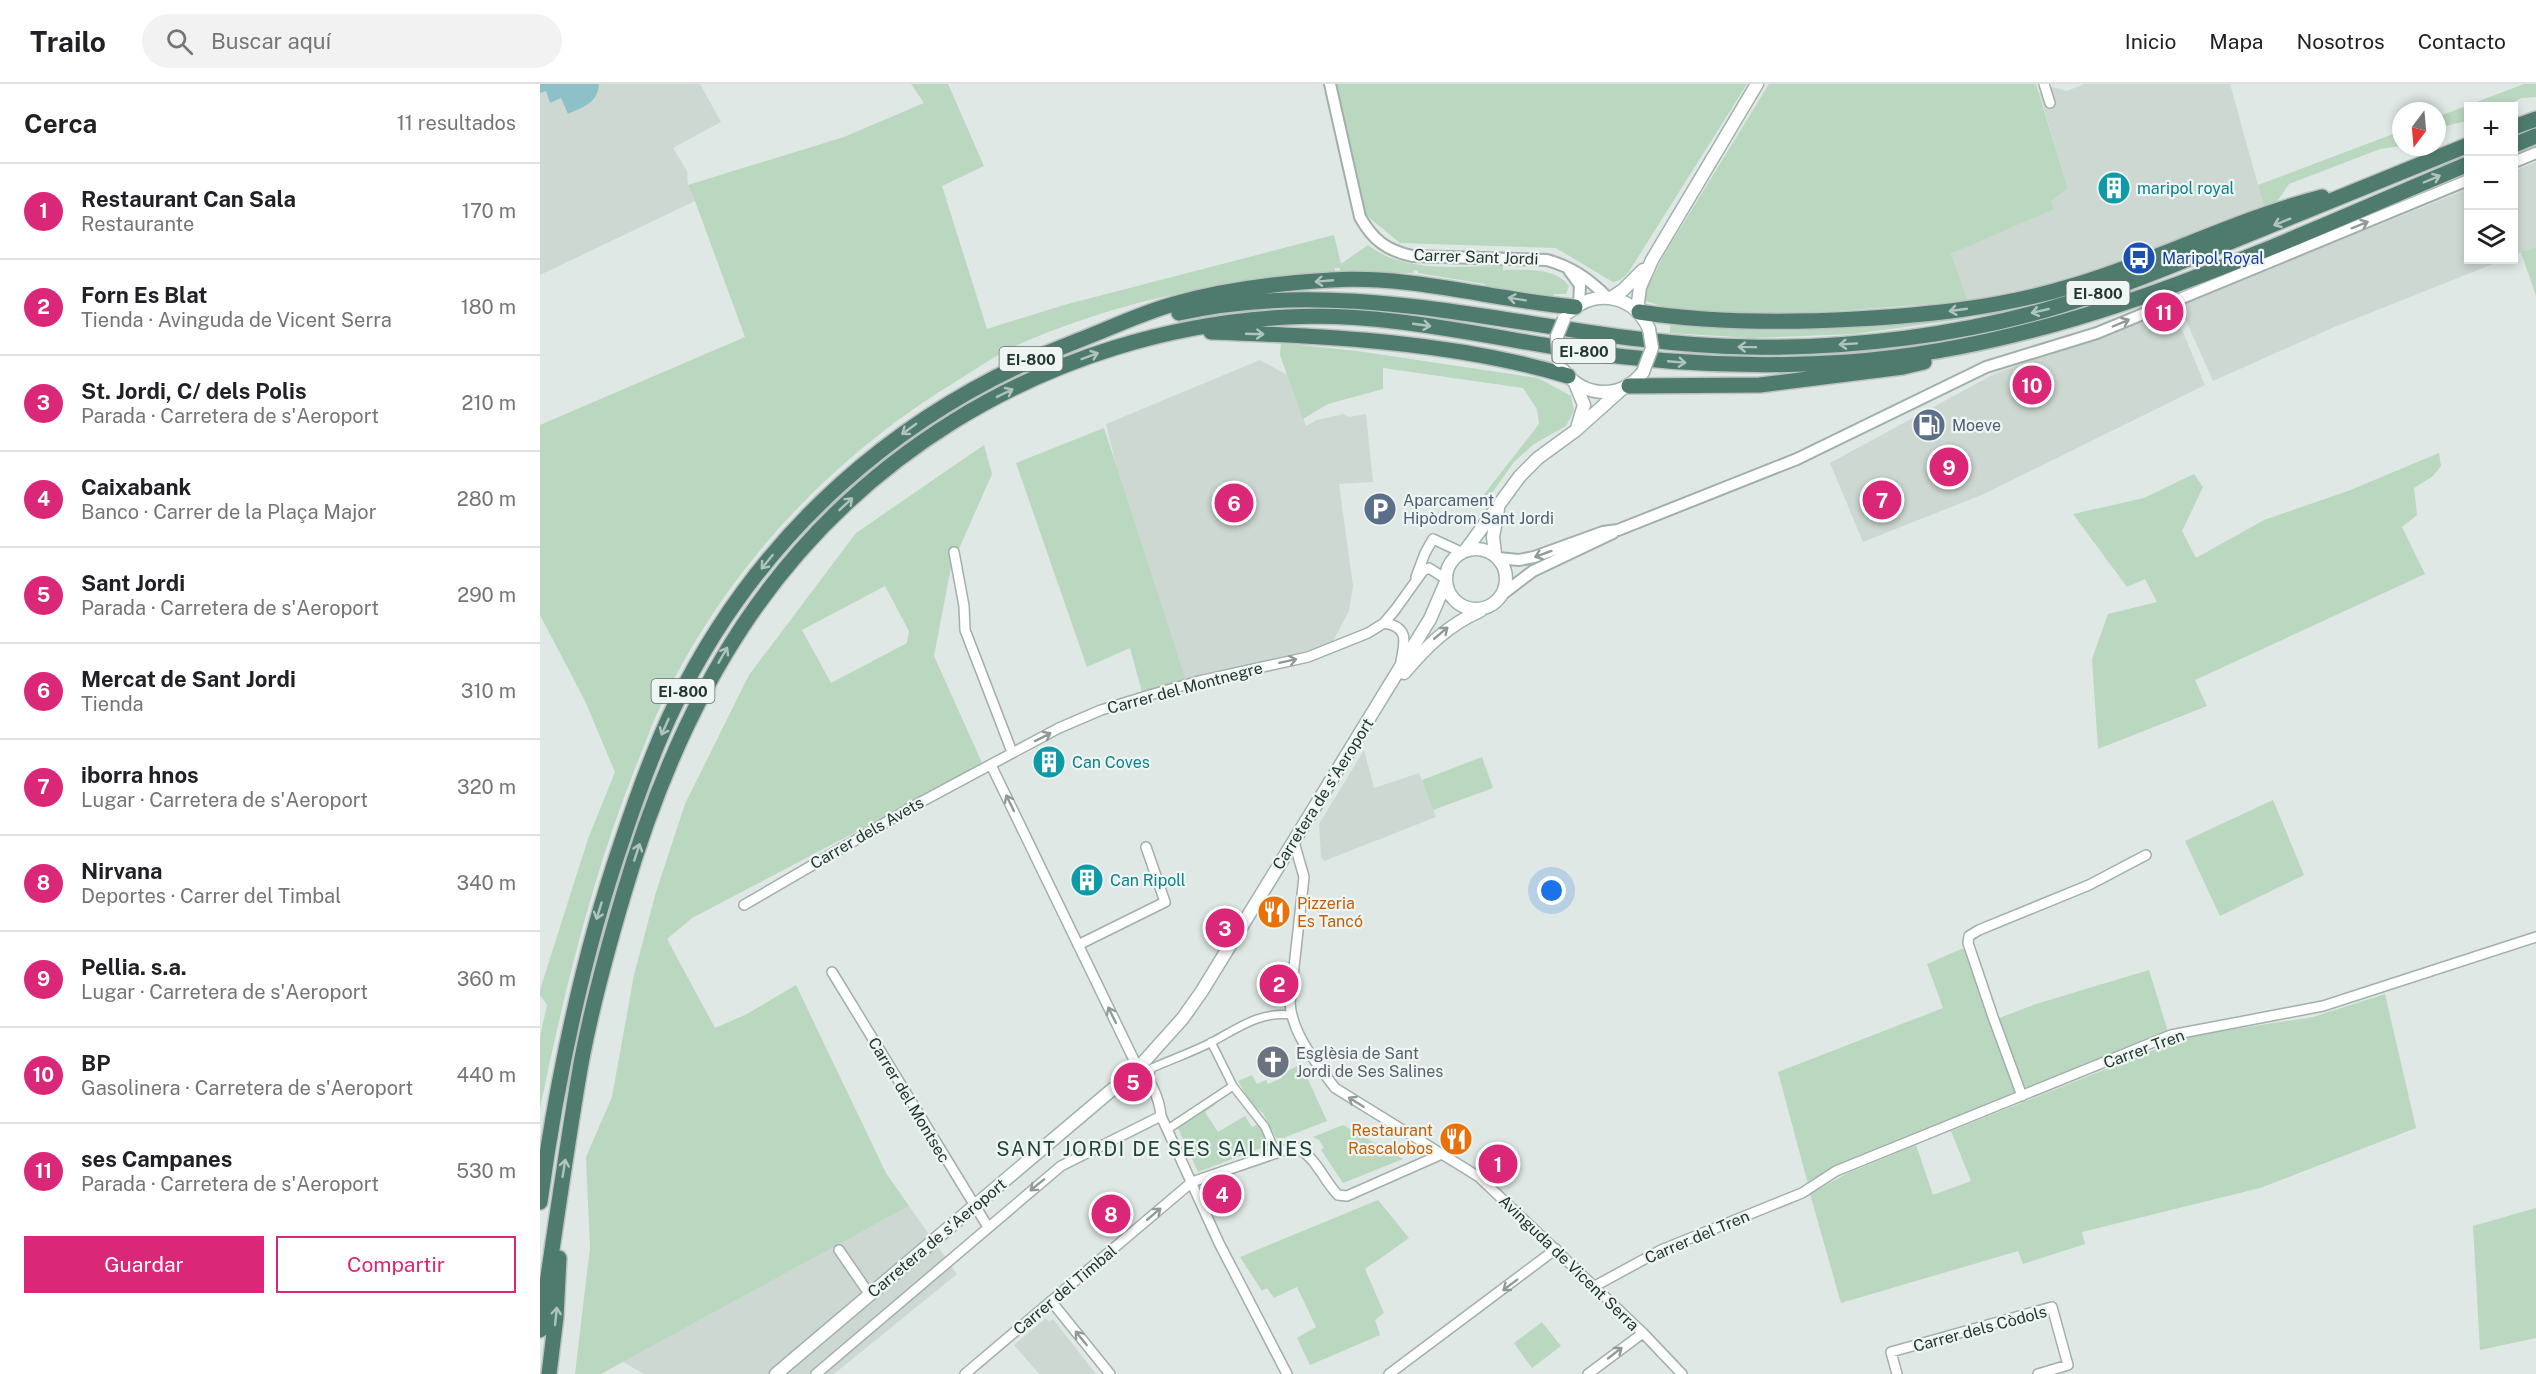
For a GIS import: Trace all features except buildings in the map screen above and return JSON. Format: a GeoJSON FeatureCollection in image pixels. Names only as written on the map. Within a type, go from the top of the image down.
{"type":"FeatureCollection","features":[{"type":"Feature","properties":{"kind":"highway"},"geometry":{"type":"LineString","coordinates":[[2518,125],[2536,118]]}},
{"type":"Feature","properties":{"kind":"highway"},"geometry":{"type":"LineString","coordinates":[[2518,143],[2536,136]]}},
{"type":"Feature","properties":{"kind":"highway","name":"EI-800"},"geometry":{"type":"LineString","coordinates":[[540,1202],[558,1089],[579,986],[610,877],[649,763],[675,706],[725,617],[787,537],[869,458],[927,416],[994,377],[1029,360],[1109,329],[1195,310],[1284,300],[1329,300],[1418,306],[1580,332],[1690,345],[1805,346],[1894,339],[1956,330],[2056,307],[2158,272],[2464,147]]}},
{"type":"Feature","properties":{"kind":"highway","name":"EI-800"},"geometry":{"type":"LineString","coordinates":[[540,1330],[587,1034],[597,989],[628,880],[666,770],[691,715],[739,628],[770,585],[800,550],[882,472],[935,433],[984,403],[1036,377],[1104,351],[1175,331],[1234,321],[1290,317],[1364,318],[1416,323],[1620,356],[1685,363],[1749,365],[1844,362],[1906,356],[1971,345],[2061,324],[2156,292],[2464,166]]}},
{"type":"Feature","properties":{"kind":"highway"},"geometry":{"type":"LineString","coordinates":[[1638,311],[1689,319],[1774,322],[1905,317],[1982,307],[2040,296],[2076,285],[2280,207],[2374,183]]}},
{"type":"Feature","properties":{"kind":"highway"},"geometry":{"type":"LineString","coordinates":[[1109,329],[1171,304],[1234,291],[1331,280],[1377,280],[1434,285],[1577,305]]}},
{"type":"Feature","properties":{"kind":"highway"},"geometry":{"type":"LineString","coordinates":[[1175,331],[1284,334],[1422,347],[1488,358],[1572,380]]}},
{"type":"Feature","properties":{"kind":"highway"},"geometry":{"type":"LineString","coordinates":[[1626,387],[1760,385],[1792,382],[1903,367],[1942,358],[1971,345]]}},
{"type":"Feature","properties":{"kind":"highway"},"geometry":{"type":"LineString","coordinates":[[549,1374],[558,1288],[558,1210]]}},
{"type":"Feature","properties":{"kind":"main road"},"geometry":{"type":"LineString","coordinates":[[1638,311],[1640,287],[1652,260],[1757,84]]}},
{"type":"Feature","properties":{"kind":"main road"},"geometry":{"type":"LineString","coordinates":[[1609,298],[1632,283],[1652,260]]}},
{"type":"Feature","properties":{"kind":"main road"},"geometry":{"type":"LineString","coordinates":[[1387,692],[1430,619],[1446,580],[1449,565],[1463,551],[1520,476],[1538,458],[1575,431],[1643,372],[1652,348],[1649,329],[1638,311],[1622,301],[1609,298],[1593,299],[1577,305],[1564,320],[1556,344],[1559,361],[1572,380],[1584,405],[1581,421],[1575,431]]}},
{"type":"Feature","properties":{"kind":"main road"},"geometry":{"type":"LineString","coordinates":[[1572,380],[1584,388],[1603,393],[1626,387]]}},
{"type":"Feature","properties":{"kind":"main road"},"geometry":{"type":"LineString","coordinates":[[1387,692],[1440,633],[1454,623],[1499,600],[1504,593],[1507,574],[1496,556],[1493,537],[1499,505]]}},
{"type":"Feature","properties":{"kind":"main road"},"geometry":{"type":"LineString","coordinates":[[1463,551],[1480,549],[1496,556]]}},
{"type":"Feature","properties":{"kind":"main road"},"geometry":{"type":"LineString","coordinates":[[1446,580],[1455,601],[1463,607],[1484,609]]}},
{"type":"Feature","properties":{"kind":"main road","name":"Carretera de s'Aeroport"},"geometry":{"type":"LineString","coordinates":[[776,1374],[1140,1066],[1202,991],[1387,692]]}},
{"type":"Feature","properties":{"kind":"street","name":"Carrer Sant Jordi"},"geometry":{"type":"LineString","coordinates":[[1330,84],[1360,217],[1369,233],[1381,245],[1395,252],[1412,256],[1535,258],[1564,266],[1587,277],[1609,298]]}},
{"type":"Feature","properties":{"kind":"street"},"geometry":{"type":"LineString","coordinates":[[2044,84],[2050,103]]}},
{"type":"Feature","properties":{"kind":"street"},"geometry":{"type":"LineString","coordinates":[[2518,160],[2536,153]]}},
{"type":"Feature","properties":{"kind":"street"},"geometry":{"type":"LineString","coordinates":[[1496,556],[1519,560],[1534,557],[1594,535],[1618,530],[1814,452],[1986,368],[2097,333],[2464,182]]}},
{"type":"Feature","properties":{"kind":"street"},"geometry":{"type":"LineString","coordinates":[[1564,266],[1575,275],[1580,285],[1577,305]]}},
{"type":"Feature","properties":{"kind":"street"},"geometry":{"type":"LineString","coordinates":[[1504,593],[1533,571],[1606,539],[1618,530]]}},
{"type":"Feature","properties":{"kind":"street"},"geometry":{"type":"LineString","coordinates":[[1594,535],[1606,539]]}},
{"type":"Feature","properties":{"kind":"street","name":"Carrer del Montnegre"},"geometry":{"type":"LineString","coordinates":[[1413,584],[1433,539],[1463,551]]}},
{"type":"Feature","properties":{"kind":"street"},"geometry":{"type":"LineString","coordinates":[[954,552],[964,606],[965,630],[1012,752]]}},
{"type":"Feature","properties":{"kind":"street","name":"Carrer del Montnegre"},"geometry":{"type":"LineString","coordinates":[[991,765],[1012,752],[1101,710],[1199,681],[1308,657],[1349,641],[1384,623],[1423,571],[1429,568],[1446,580]]}},
{"type":"Feature","properties":{"kind":"street"},"geometry":{"type":"LineString","coordinates":[[1384,623],[1398,628],[1404,637],[1399,669]]}},
{"type":"Feature","properties":{"kind":"street"},"geometry":{"type":"LineString","coordinates":[[991,765],[1134,1060],[1148,1077],[1160,1102],[1161,1116],[1219,1243],[1287,1374]]}},
{"type":"Feature","properties":{"kind":"street","name":"Carrer dels Avets"},"geometry":{"type":"LineString","coordinates":[[744,905],[921,802],[991,765]]}},
{"type":"Feature","properties":{"kind":"street","name":"Avinguda de Vicent Serra"},"geometry":{"type":"LineString","coordinates":[[1294,842],[1304,877],[1290,1003],[1291,1015],[1301,1036],[1335,1089],[1479,1177],[1595,1286],[1682,1374]]}},
{"type":"Feature","properties":{"kind":"street"},"geometry":{"type":"LineString","coordinates":[[1078,945],[1165,902],[1146,847]]}},
{"type":"Feature","properties":{"kind":"street"},"geometry":{"type":"LineString","coordinates":[[2022,1096],[1968,943],[1969,936],[2089,885],[2146,855]]}},
{"type":"Feature","properties":{"kind":"street","name":"Carrer Tren"},"geometry":{"type":"LineString","coordinates":[[1802,1193],[1836,1171],[2171,1035],[2323,1006],[2536,937]]}},
{"type":"Feature","properties":{"kind":"street","name":"Carrer del Montsec"},"geometry":{"type":"LineString","coordinates":[[832,972],[988,1227]]}},
{"type":"Feature","properties":{"kind":"street"},"geometry":{"type":"LineString","coordinates":[[1148,1077],[1152,1068],[1211,1042],[1244,1023],[1276,1013],[1291,1015]]}},
{"type":"Feature","properties":{"kind":"street"},"geometry":{"type":"LineString","coordinates":[[1211,1042],[1233,1086],[1265,1127],[1276,1154]]}},
{"type":"Feature","properties":{"kind":"street"},"geometry":{"type":"LineString","coordinates":[[1168,1129],[1233,1086]]}},
{"type":"Feature","properties":{"kind":"street","name":"Carretera de s'Aeroport"},"geometry":{"type":"LineString","coordinates":[[816,1374],[1061,1166],[1161,1116]]}},
{"type":"Feature","properties":{"kind":"street"},"geometry":{"type":"LineString","coordinates":[[1192,1182],[1294,1147],[1303,1150],[1338,1195],[1347,1196],[1442,1154]]}},
{"type":"Feature","properties":{"kind":"street","name":"Carrer del Timbal"},"geometry":{"type":"LineString","coordinates":[[965,1374],[1192,1182]]}},
{"type":"Feature","properties":{"kind":"street","name":"Carrer del Tren"},"geometry":{"type":"LineString","coordinates":[[1595,1286],[1661,1250],[1802,1193]]}},
{"type":"Feature","properties":{"kind":"street"},"geometry":{"type":"LineString","coordinates":[[1389,1374],[1556,1249]]}},
{"type":"Feature","properties":{"kind":"street"},"geometry":{"type":"LineString","coordinates":[[839,1250],[870,1294]]}},
{"type":"Feature","properties":{"kind":"street"},"geometry":{"type":"LineString","coordinates":[[1051,1301],[1110,1374]]}},
{"type":"Feature","properties":{"kind":"street","name":"Carrer dels Còdols"},"geometry":{"type":"LineString","coordinates":[[1897,1374],[1891,1352],[2052,1307],[2068,1365],[2038,1374]]}},
{"type":"Feature","properties":{"kind":"street"},"geometry":{"type":"LineString","coordinates":[[1588,1374],[1642,1333]]}},
{"type":"Feature","properties":{"kind":"shaded area"},"geometry":{"type":"Polygon","coordinates":[[[540,84],[700,84],[721,122],[673,148],[687,171],[688,185],[695,201],[540,275],[540,84]]]}},
{"type":"Feature","properties":{"kind":"shaded area"},"geometry":{"type":"Polygon","coordinates":[[[2084,84],[2230,84],[2265,210],[2076,279],[1968,301],[1951,254],[2055,209],[2051,201],[2068,189],[2039,92],[2052,87],[2067,91],[2084,84]]]}},
{"type":"Feature","properties":{"kind":"shaded area"},"geometry":{"type":"Polygon","coordinates":[[[2536,162],[2536,247],[2518,254],[2518,210],[2518,169],[2536,162]]]}},
{"type":"Feature","properties":{"kind":"shaded area"},"geometry":{"type":"Polygon","coordinates":[[[2464,191],[2464,264],[2493,264],[2332,328],[2213,381],[2179,305],[2464,191]]]}},
{"type":"Feature","properties":{"kind":"shaded area"},"geometry":{"type":"Polygon","coordinates":[[[2173,308],[2205,385],[1984,494],[1863,542],[1830,463],[1994,374],[2173,308]]]}},
{"type":"Feature","properties":{"kind":"shaded area"},"geometry":{"type":"Polygon","coordinates":[[[1260,360],[1289,376],[1306,426],[1317,420],[1343,414],[1349,417],[1366,414],[1373,482],[1339,484],[1353,586],[1349,611],[1331,645],[1186,680],[1118,473],[1106,424],[1260,360]]]}},
{"type":"Feature","properties":{"kind":"shaded area"},"geometry":{"type":"Polygon","coordinates":[[[1364,750],[1374,788],[1419,773],[1436,817],[1324,861],[1321,857],[1319,824],[1364,750]]]}},
{"type":"Feature","properties":{"kind":"shaded area"},"geometry":{"type":"Polygon","coordinates":[[[909,1206],[957,1274],[834,1374],[644,1374],[623,1362],[909,1206]]]}},
{"type":"Feature","properties":{"kind":"shaded area"},"geometry":{"type":"Polygon","coordinates":[[[1046,1318],[1049,1322],[1053,1319],[1096,1374],[1039,1374],[1014,1345],[1046,1318]]]}},
{"type":"Feature","properties":{"kind":"green space"},"geometry":{"type":"Polygon","coordinates":[[[911,84],[948,84],[984,166],[942,186],[987,329],[1064,305],[1334,235],[1341,264],[1368,245],[1399,261],[1433,266],[1503,266],[1503,270],[1539,271],[1556,275],[1569,286],[1566,294],[1554,294],[1553,297],[1418,273],[1414,270],[1413,273],[1340,271],[1340,268],[1335,268],[1335,271],[1251,281],[1172,295],[1094,316],[1015,346],[913,410],[868,444],[825,481],[749,564],[716,609],[686,657],[660,707],[620,808],[580,935],[540,1108],[540,1037],[547,1005],[540,995],[540,990],[588,839],[615,772],[585,701],[540,615],[540,425],[745,337],[688,185],[844,137],[924,103],[911,84]]]}},
{"type":"Feature","properties":{"kind":"green space"},"geometry":{"type":"Polygon","coordinates":[[[1336,84],[1747,84],[1628,273],[1620,280],[1613,282],[1556,248],[1400,243],[1366,215],[1336,84]]]}},
{"type":"Feature","properties":{"kind":"green space"},"geometry":{"type":"Polygon","coordinates":[[[1769,84],[2036,84],[2068,189],[2051,201],[2055,209],[1951,254],[1968,301],[1838,311],[1717,314],[1674,309],[1646,301],[1645,292],[1664,255],[1769,84]]]}},
{"type":"Feature","properties":{"kind":"green space"},"geometry":{"type":"Polygon","coordinates":[[[2524,84],[2536,84],[2536,97],[2521,98],[2514,102],[2477,102],[2524,84]]]}},
{"type":"Feature","properties":{"kind":"green space"},"geometry":{"type":"Polygon","coordinates":[[[2464,107],[2464,122],[2446,126],[2446,114],[2464,107]]]}},
{"type":"Feature","properties":{"kind":"green space"},"geometry":{"type":"Polygon","coordinates":[[[2392,134],[2392,147],[2380,149],[2289,184],[2276,203],[2265,210],[2258,185],[2392,134]]]}},
{"type":"Feature","properties":{"kind":"green space"},"geometry":{"type":"Polygon","coordinates":[[[2536,247],[2536,296],[2521,252],[2536,247]]]}},
{"type":"Feature","properties":{"kind":"green space"},"geometry":{"type":"Polygon","coordinates":[[[2045,300],[1963,319],[1854,334],[1752,338],[1670,333],[1670,324],[1724,327],[2045,300]]]}},
{"type":"Feature","properties":{"kind":"green space"},"geometry":{"type":"Polygon","coordinates":[[[1281,343],[1357,351],[1538,378],[1571,396],[1574,411],[1566,426],[1534,444],[1514,462],[1487,500],[1482,497],[1539,424],[1537,409],[1523,388],[1383,368],[1383,389],[1328,404],[1303,419],[1280,355],[1281,343]]]}},
{"type":"Feature","properties":{"kind":"green space"},"geometry":{"type":"Polygon","coordinates":[[[1104,428],[1186,680],[1142,692],[1130,648],[1087,667],[1016,463],[1104,428]]]}},
{"type":"Feature","properties":{"kind":"green space"},"geometry":{"type":"Polygon","coordinates":[[[984,445],[992,474],[951,567],[934,656],[983,765],[692,918],[667,939],[715,1028],[747,1014],[796,985],[886,1173],[909,1206],[601,1374],[575,1374],[590,1248],[586,1157],[612,1097],[634,975],[656,892],[685,804],[749,675],[856,533],[984,445]],[[885,586],[802,630],[831,683],[907,643],[909,631],[885,586]]]}},
{"type":"Feature","properties":{"kind":"green space"},"geometry":{"type":"Polygon","coordinates":[[[2439,453],[2441,466],[2433,476],[2414,488],[2417,515],[2402,527],[2425,574],[2195,680],[2207,706],[2098,749],[2092,659],[2108,614],[2157,602],[2145,579],[2127,587],[2073,514],[2144,498],[2194,474],[2203,487],[2182,531],[2196,558],[2264,520],[2348,491],[2439,453]]]}},
{"type":"Feature","properties":{"kind":"green space"},"geometry":{"type":"Polygon","coordinates":[[[1482,757],[1493,788],[1433,810],[1422,780],[1482,757]]]}},
{"type":"Feature","properties":{"kind":"green space"},"geometry":{"type":"Polygon","coordinates":[[[2273,800],[2304,875],[2220,916],[2185,841],[2273,800]]]}},
{"type":"Feature","properties":{"kind":"green space"},"geometry":{"type":"Polygon","coordinates":[[[1961,949],[1967,949],[2016,1092],[1808,1184],[1778,1072],[1943,1008],[1927,964],[1961,949]]]}},
{"type":"Feature","properties":{"kind":"green space"},"geometry":{"type":"Polygon","coordinates":[[[2149,970],[2168,1032],[2025,1090],[1997,1019],[2036,1004],[2149,970]]]}},
{"type":"Feature","properties":{"kind":"green space"},"geometry":{"type":"Polygon","coordinates":[[[2385,994],[2416,1128],[2260,1188],[2082,1232],[2085,1244],[2023,1264],[2018,1251],[1841,1303],[1810,1194],[1846,1174],[1916,1145],[1933,1195],[1971,1181],[1951,1131],[2189,1036],[2313,1017],[2385,994]]]}},
{"type":"Feature","properties":{"kind":"green space"},"geometry":{"type":"Polygon","coordinates":[[[1301,1064],[1327,1121],[1283,1138],[1276,1138],[1263,1113],[1253,1106],[1238,1081],[1252,1075],[1257,1084],[1266,1080],[1268,1084],[1282,1078],[1281,1074],[1301,1064]]]}},
{"type":"Feature","properties":{"kind":"green space"},"geometry":{"type":"Polygon","coordinates":[[[1213,1101],[1215,1105],[1205,1112],[1218,1132],[1245,1116],[1252,1127],[1258,1124],[1269,1145],[1198,1172],[1177,1126],[1213,1101]]]}},
{"type":"Feature","properties":{"kind":"green space"},"geometry":{"type":"Polygon","coordinates":[[[1343,1125],[1403,1159],[1343,1183],[1321,1150],[1324,1148],[1319,1140],[1313,1137],[1343,1125]]]}},
{"type":"Feature","properties":{"kind":"green space"},"geometry":{"type":"Polygon","coordinates":[[[1378,1200],[1409,1238],[1365,1269],[1384,1313],[1375,1320],[1380,1335],[1310,1365],[1297,1338],[1316,1327],[1297,1287],[1274,1298],[1267,1288],[1262,1291],[1240,1257],[1378,1200]]]}},
{"type":"Feature","properties":{"kind":"green space"},"geometry":{"type":"Polygon","coordinates":[[[2536,1208],[2536,1338],[2480,1350],[2473,1226],[2536,1208]]]}},
{"type":"Feature","properties":{"kind":"green space"},"geometry":{"type":"Polygon","coordinates":[[[1542,1322],[1561,1346],[1532,1368],[1514,1343],[1542,1322]]]}},
{"type":"Feature","properties":{"kind":"water"},"geometry":{"type":"Polygon","coordinates":[[[540,84],[599,84],[593,100],[568,114],[561,98],[550,103],[546,91],[540,93],[540,84]]]}},
{"type":"Feature","properties":{"kind":"place","name":"maripol royal"},"geometry":{"type":"Point","coordinates":[2114,188]}},
{"type":"Feature","properties":{"kind":"place","name":"Maripol Royal"},"geometry":{"type":"Point","coordinates":[2139,258]}},
{"type":"Feature","properties":{"kind":"place","name":"ses Campanes"},"geometry":{"type":"Point","coordinates":[2164,312]}},
{"type":"Feature","properties":{"kind":"place","name":"BP"},"geometry":{"type":"Point","coordinates":[2032,385]}},
{"type":"Feature","properties":{"kind":"place","name":"Moeve"},"geometry":{"type":"Point","coordinates":[1929,425]}},
{"type":"Feature","properties":{"kind":"place","name":"Pellia. s.a."},"geometry":{"type":"Point","coordinates":[1949,467]}},
{"type":"Feature","properties":{"kind":"place","name":"iborra hnos"},"geometry":{"type":"Point","coordinates":[1882,500]}},
{"type":"Feature","properties":{"kind":"place","name":"Mercat de Sant Jordi"},"geometry":{"type":"Point","coordinates":[1234,503]}},
{"type":"Feature","properties":{"kind":"place","name":"Aparcament Hipòdrom Sant Jordi"},"geometry":{"type":"Point","coordinates":[1380,509]}},
{"type":"Feature","properties":{"kind":"place","name":"Can Coves"},"geometry":{"type":"Point","coordinates":[1049,762]}},
{"type":"Feature","properties":{"kind":"place","name":"Can Ripoll"},"geometry":{"type":"Point","coordinates":[1087,880]}},
{"type":"Feature","properties":{"kind":"place","name":"Pizzeria Es Tancó"},"geometry":{"type":"Point","coordinates":[1274,912]}},
{"type":"Feature","properties":{"kind":"place","name":"St. Jordi, C/ dels Polis"},"geometry":{"type":"Point","coordinates":[1225,928]}},
{"type":"Feature","properties":{"kind":"place","name":"Forn Es Blat"},"geometry":{"type":"Point","coordinates":[1279,984]}},
{"type":"Feature","properties":{"kind":"place","name":"Esglèsia de Sant Jordi de Ses Salines"},"geometry":{"type":"Point","coordinates":[1273,1062]}},
{"type":"Feature","properties":{"kind":"place","name":"Sant Jordi"},"geometry":{"type":"Point","coordinates":[1133,1082]}},
{"type":"Feature","properties":{"kind":"place","name":"Restaurant Rascalobos"},"geometry":{"type":"Point","coordinates":[1456,1139]}},
{"type":"Feature","properties":{"kind":"place","name":"Restaurant Can Sala"},"geometry":{"type":"Point","coordinates":[1498,1164]}},
{"type":"Feature","properties":{"kind":"place","name":"Caixabank"},"geometry":{"type":"Point","coordinates":[1222,1194]}},
{"type":"Feature","properties":{"kind":"place","name":"Nirvana"},"geometry":{"type":"Point","coordinates":[1111,1214]}},
{"type":"Feature","properties":{"kind":"district","name":"SANT JORDI DE SES SALINES"},"geometry":{"type":"Point","coordinates":[1155,1149]}}]}
